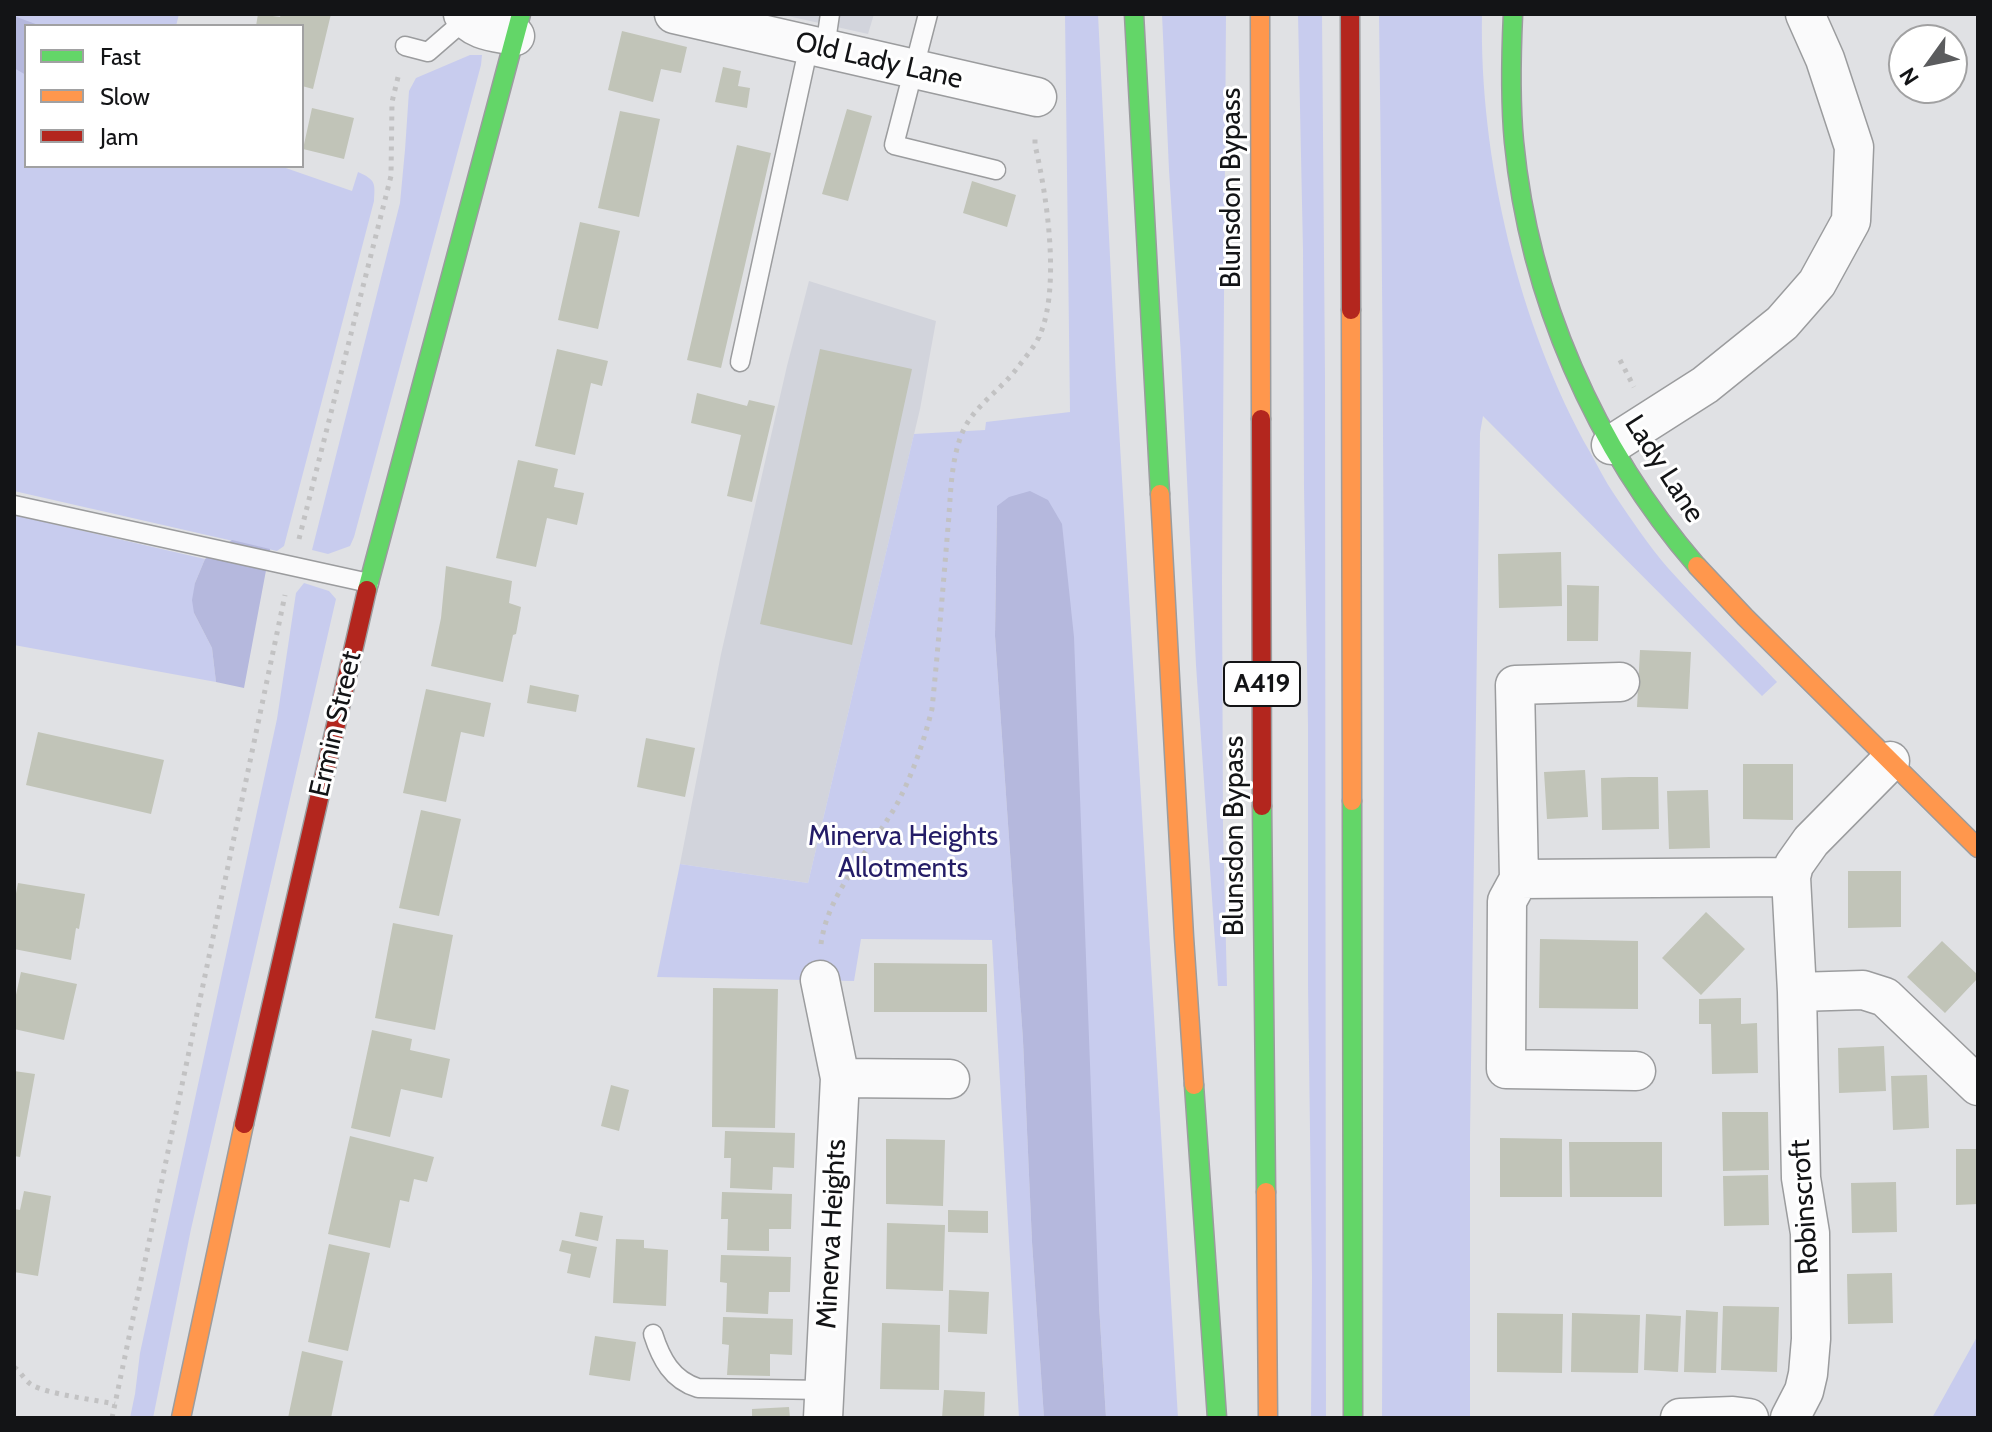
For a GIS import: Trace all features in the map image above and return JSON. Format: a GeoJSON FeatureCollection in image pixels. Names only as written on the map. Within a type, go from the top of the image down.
{"type":"FeatureCollection","features":[{"type":"Feature","properties":{"kind":"main road"},"geometry":{"type":"LineString","coordinates":[[1134,14],[1183,921],[1217,1418]]}},
{"type":"Feature","properties":{"kind":"main road","name":"Blunsdon Bypass"},"geometry":{"type":"LineString","coordinates":[[1260,14],[1261,671],[1268,1418]]}},
{"type":"Feature","properties":{"kind":"main road"},"geometry":{"type":"LineString","coordinates":[[1350,14],[1353,1418]]}},
{"type":"Feature","properties":{"kind":"main road","name":"Lady Lane"},"geometry":{"type":"LineString","coordinates":[[1513,14],[1510,67],[1515,159],[1533,254],[1563,345],[1611,445],[1666,528],[1707,576],[1978,848]]}},
{"type":"Feature","properties":{"kind":"main road","name":"Ermin Street"},"geometry":{"type":"LineString","coordinates":[[181,1418],[248,1104],[369,583],[518,25]]}},
{"type":"Feature","properties":{"kind":"street","name":"Old Lady Lane"},"geometry":{"type":"LineString","coordinates":[[674,14],[821,36],[912,69],[1037,97]]}},
{"type":"Feature","properties":{"kind":"street"},"geometry":{"type":"LineString","coordinates":[[1611,445],[1705,385],[1782,323],[1817,283],[1851,221],[1854,147],[1825,59],[1805,14]]}},
{"type":"Feature","properties":{"kind":"street","name":"Ermin Street"},"geometry":{"type":"LineString","coordinates":[[464,16],[481,29],[518,25]]}},
{"type":"Feature","properties":{"kind":"street"},"geometry":{"type":"LineString","coordinates":[[1620,682],[1515,685],[1519,879],[1507,901],[1506,1069],[1636,1071]]}},
{"type":"Feature","properties":{"kind":"street"},"geometry":{"type":"LineString","coordinates":[[1519,879],[1791,877],[1794,865],[1811,841],[1890,761]]}},
{"type":"Feature","properties":{"kind":"street","name":"Robinscroft"},"geometry":{"type":"LineString","coordinates":[[1790,1418],[1804,1391],[1811,1339],[1810,1233],[1801,1178],[1799,1141],[1797,992],[1791,877]]}},
{"type":"Feature","properties":{"kind":"street","name":"Minerva Heights"},"geometry":{"type":"LineString","coordinates":[[820,980],[840,1078],[823,1404]]}},
{"type":"Feature","properties":{"kind":"street"},"geometry":{"type":"LineString","coordinates":[[1797,992],[1863,990],[1885,997],[1978,1086]]}},
{"type":"Feature","properties":{"kind":"street"},"geometry":{"type":"LineString","coordinates":[[840,1078],[950,1079]]}},
{"type":"Feature","properties":{"kind":"street"},"geometry":{"type":"LineString","coordinates":[[1680,1418],[1749,1418]]}},
{"type":"Feature","properties":{"kind":"lane"},"geometry":{"type":"LineString","coordinates":[[928,14],[894,145],[996,170]]}},
{"type":"Feature","properties":{"kind":"lane"},"geometry":{"type":"LineString","coordinates":[[405,46],[428,52],[464,16]]}},
{"type":"Feature","properties":{"kind":"lane"},"geometry":{"type":"LineString","coordinates":[[740,362],[821,36]]}},
{"type":"Feature","properties":{"kind":"lane"},"geometry":{"type":"LineString","coordinates":[[14,505],[369,583]]}},
{"type":"Feature","properties":{"kind":"lane","name":"Minerva Heights"},"geometry":{"type":"LineString","coordinates":[[653,1334],[666,1364],[676,1378],[687,1385],[823,1404]]}},
{"type":"Feature","properties":{"kind":"path"},"geometry":{"type":"LineString","coordinates":[[112,1418],[292,566],[391,176],[392,102],[405,46]]}},
{"type":"Feature","properties":{"kind":"path"},"geometry":{"type":"LineString","coordinates":[[820,980],[822,939],[828,917],[898,802],[924,742],[932,709],[953,473],[963,431],[1017,369],[1038,338],[1045,320],[1050,294],[1050,259],[1045,196],[1035,145],[1037,97]]}},
{"type":"Feature","properties":{"kind":"path"},"geometry":{"type":"LineString","coordinates":[[14,1367],[31,1385],[115,1404]]}},
{"type":"Feature","properties":{"kind":"shaded area"},"geometry":{"type":"Polygon","coordinates":[[[779,14],[874,14],[868,34],[779,14]]]}},
{"type":"Feature","properties":{"kind":"shaded area"},"geometry":{"type":"Polygon","coordinates":[[[14,16],[36,24],[24,24],[24,74],[14,68],[14,16]]]}},
{"type":"Feature","properties":{"kind":"shaded area"},"geometry":{"type":"Polygon","coordinates":[[[809,281],[936,321],[920,409],[808,883],[680,864],[721,654],[809,281]]]}},
{"type":"Feature","properties":{"kind":"shaded area"},"geometry":{"type":"Polygon","coordinates":[[[1030,491],[1048,500],[1062,524],[1074,637],[1106,1418],[1044,1418],[1023,1040],[995,636],[997,506],[1009,497],[1030,491]]]}},
{"type":"Feature","properties":{"kind":"shaded area"},"geometry":{"type":"Polygon","coordinates":[[[232,540],[270,549],[244,688],[216,682],[212,648],[194,613],[192,600],[205,559],[232,540]]]}},
{"type":"Feature","properties":{"kind":"green space"},"geometry":{"type":"Polygon","coordinates":[[[14,14],[179,14],[176,24],[24,24],[24,168],[286,168],[352,191],[358,172],[373,183],[374,201],[284,546],[277,551],[14,491],[14,14]]]}},
{"type":"Feature","properties":{"kind":"green space","name":"Minerva Heights Allotments"},"geometry":{"type":"Polygon","coordinates":[[[1065,14],[1098,14],[1116,378],[1178,1418],[1106,1418],[1099,1305],[997,506],[995,636],[1023,1040],[1044,1418],[1019,1418],[992,940],[861,939],[854,981],[657,977],[680,864],[808,883],[914,434],[985,430],[986,422],[1070,412],[1065,14]]]}},
{"type":"Feature","properties":{"kind":"green space"},"geometry":{"type":"Polygon","coordinates":[[[1162,14],[1226,14],[1222,581],[1227,986],[1218,986],[1196,665],[1162,14]]]}},
{"type":"Feature","properties":{"kind":"green space"},"geometry":{"type":"Polygon","coordinates":[[[1298,14],[1322,14],[1326,1418],[1311,1418],[1308,725],[1298,14]]]}},
{"type":"Feature","properties":{"kind":"green space"},"geometry":{"type":"Polygon","coordinates":[[[1379,14],[1482,14],[1488,126],[1508,240],[1543,351],[1565,403],[1608,484],[1654,550],[1777,682],[1762,696],[1483,416],[1480,433],[1470,1134],[1470,1418],[1382,1418],[1384,540],[1379,14]]]}},
{"type":"Feature","properties":{"kind":"green space"},"geometry":{"type":"Polygon","coordinates":[[[470,55],[482,55],[481,65],[354,537],[350,546],[328,554],[312,550],[400,203],[409,91],[416,78],[470,55]]]}},
{"type":"Feature","properties":{"kind":"green space"},"geometry":{"type":"Polygon","coordinates":[[[14,515],[205,559],[195,583],[194,613],[212,648],[216,682],[14,645],[14,515]]]}},
{"type":"Feature","properties":{"kind":"green space"},"geometry":{"type":"Polygon","coordinates":[[[304,583],[329,591],[336,599],[191,1229],[153,1418],[130,1418],[140,1353],[277,719],[296,593],[304,583]]]}},
{"type":"Feature","properties":{"kind":"green space"},"geometry":{"type":"Polygon","coordinates":[[[1978,1335],[1978,1418],[1932,1418],[1978,1335]]]}},
{"type":"Feature","properties":{"kind":"building"},"geometry":{"type":"Polygon","coordinates":[[[258,14],[280,17],[281,14],[331,14],[313,89],[304,87],[304,24],[256,24],[258,14]]]}},
{"type":"Feature","properties":{"kind":"building"},"geometry":{"type":"Polygon","coordinates":[[[622,31],[687,47],[681,73],[661,69],[653,102],[608,90],[622,31]]]}},
{"type":"Feature","properties":{"kind":"building"},"geometry":{"type":"Polygon","coordinates":[[[723,67],[741,71],[738,86],[750,88],[747,108],[715,102],[723,67]]]}},
{"type":"Feature","properties":{"kind":"building"},"geometry":{"type":"Polygon","coordinates":[[[312,108],[354,118],[344,159],[304,149],[312,108]]]}},
{"type":"Feature","properties":{"kind":"building"},"geometry":{"type":"Polygon","coordinates":[[[847,109],[872,116],[848,201],[822,194],[847,109]]]}},
{"type":"Feature","properties":{"kind":"building"},"geometry":{"type":"Polygon","coordinates":[[[620,111],[660,119],[639,217],[598,208],[620,111]]]}},
{"type":"Feature","properties":{"kind":"building"},"geometry":{"type":"Polygon","coordinates":[[[737,145],[771,153],[721,368],[687,360],[737,145]]]}},
{"type":"Feature","properties":{"kind":"building"},"geometry":{"type":"Polygon","coordinates":[[[972,181],[1016,195],[1007,227],[963,213],[972,181]]]}},
{"type":"Feature","properties":{"kind":"building"},"geometry":{"type":"Polygon","coordinates":[[[580,222],[620,231],[598,329],[558,320],[580,222]]]}},
{"type":"Feature","properties":{"kind":"building"},"geometry":{"type":"Polygon","coordinates":[[[557,349],[608,361],[602,386],[591,383],[575,455],[535,446],[557,349]]]}},
{"type":"Feature","properties":{"kind":"building"},"geometry":{"type":"Polygon","coordinates":[[[820,349],[912,369],[852,645],[760,624],[820,349]]]}},
{"type":"Feature","properties":{"kind":"building"},"geometry":{"type":"Polygon","coordinates":[[[697,393],[747,406],[749,400],[775,406],[752,502],[727,496],[741,435],[691,423],[697,393]]]}},
{"type":"Feature","properties":{"kind":"building"},"geometry":{"type":"Polygon","coordinates":[[[518,460],[558,469],[554,487],[584,493],[577,525],[547,518],[536,567],[496,558],[518,460]]]}},
{"type":"Feature","properties":{"kind":"building"},"geometry":{"type":"Polygon","coordinates":[[[1561,552],[1562,606],[1499,608],[1498,554],[1561,552]]]}},
{"type":"Feature","properties":{"kind":"building"},"geometry":{"type":"Polygon","coordinates":[[[446,566],[512,581],[509,603],[521,607],[503,682],[431,666],[441,618],[446,566]]]}},
{"type":"Feature","properties":{"kind":"building"},"geometry":{"type":"Polygon","coordinates":[[[1567,585],[1599,586],[1598,641],[1567,641],[1567,585]]]}},
{"type":"Feature","properties":{"kind":"building"},"geometry":{"type":"Polygon","coordinates":[[[1640,650],[1691,652],[1688,709],[1637,707],[1640,650]]]}},
{"type":"Feature","properties":{"kind":"building"},"geometry":{"type":"Polygon","coordinates":[[[530,685],[579,695],[576,712],[527,703],[530,685]]]}},
{"type":"Feature","properties":{"kind":"building"},"geometry":{"type":"Polygon","coordinates":[[[426,689],[491,703],[484,737],[461,732],[446,802],[403,793],[426,689]]]}},
{"type":"Feature","properties":{"kind":"building"},"geometry":{"type":"Polygon","coordinates":[[[38,732],[164,760],[151,814],[26,785],[38,732]]]}},
{"type":"Feature","properties":{"kind":"building"},"geometry":{"type":"Polygon","coordinates":[[[646,738],[695,748],[685,797],[637,787],[646,738]]]}},
{"type":"Feature","properties":{"kind":"building"},"geometry":{"type":"Polygon","coordinates":[[[1743,764],[1793,764],[1793,820],[1743,819],[1743,764]]]}},
{"type":"Feature","properties":{"kind":"building"},"geometry":{"type":"Polygon","coordinates":[[[1585,770],[1588,817],[1547,819],[1544,772],[1585,770]]]}},
{"type":"Feature","properties":{"kind":"building"},"geometry":{"type":"Polygon","coordinates":[[[1658,777],[1659,829],[1602,830],[1601,778],[1658,777]]]}},
{"type":"Feature","properties":{"kind":"building"},"geometry":{"type":"Polygon","coordinates":[[[1708,790],[1710,848],[1669,849],[1667,791],[1708,790]]]}},
{"type":"Feature","properties":{"kind":"building"},"geometry":{"type":"Polygon","coordinates":[[[421,810],[461,819],[439,916],[399,908],[421,810]]]}},
{"type":"Feature","properties":{"kind":"building"},"geometry":{"type":"Polygon","coordinates":[[[1848,871],[1901,871],[1901,927],[1848,928],[1848,871]]]}},
{"type":"Feature","properties":{"kind":"building"},"geometry":{"type":"Polygon","coordinates":[[[18,883],[85,894],[71,960],[14,949],[14,904],[18,883]]]}},
{"type":"Feature","properties":{"kind":"building"},"geometry":{"type":"Polygon","coordinates":[[[1706,912],[1745,949],[1701,995],[1662,958],[1706,912]]]}},
{"type":"Feature","properties":{"kind":"building"},"geometry":{"type":"Polygon","coordinates":[[[393,923],[453,935],[435,1030],[375,1018],[393,923]]]}},
{"type":"Feature","properties":{"kind":"building"},"geometry":{"type":"Polygon","coordinates":[[[1540,939],[1638,941],[1638,1009],[1539,1008],[1540,939]]]}},
{"type":"Feature","properties":{"kind":"building"},"geometry":{"type":"Polygon","coordinates":[[[1942,941],[1978,975],[1945,1013],[1907,977],[1942,941]]]}},
{"type":"Feature","properties":{"kind":"building"},"geometry":{"type":"Polygon","coordinates":[[[874,963],[987,964],[987,1012],[874,1012],[874,963]]]}},
{"type":"Feature","properties":{"kind":"building"},"geometry":{"type":"Polygon","coordinates":[[[21,972],[77,984],[64,1040],[14,1029],[14,1004],[21,972]]]}},
{"type":"Feature","properties":{"kind":"building"},"geometry":{"type":"Polygon","coordinates":[[[713,988],[778,989],[775,1128],[712,1127],[713,988]]]}},
{"type":"Feature","properties":{"kind":"building"},"geometry":{"type":"Polygon","coordinates":[[[1741,998],[1741,1024],[1757,1023],[1758,1073],[1712,1074],[1711,1024],[1699,1024],[1699,999],[1741,998]]]}},
{"type":"Feature","properties":{"kind":"building"},"geometry":{"type":"Polygon","coordinates":[[[372,1030],[412,1039],[410,1050],[450,1059],[442,1098],[401,1089],[390,1137],[351,1128],[372,1030]]]}},
{"type":"Feature","properties":{"kind":"building"},"geometry":{"type":"Polygon","coordinates":[[[1884,1046],[1886,1091],[1839,1093],[1838,1048],[1884,1046]]]}},
{"type":"Feature","properties":{"kind":"building"},"geometry":{"type":"Polygon","coordinates":[[[14,1071],[35,1074],[20,1157],[14,1156],[14,1071]]]}},
{"type":"Feature","properties":{"kind":"building"},"geometry":{"type":"Polygon","coordinates":[[[1927,1075],[1929,1128],[1893,1130],[1891,1076],[1927,1075]]]}},
{"type":"Feature","properties":{"kind":"building"},"geometry":{"type":"Polygon","coordinates":[[[611,1085],[629,1090],[619,1131],[601,1126],[611,1085]]]}},
{"type":"Feature","properties":{"kind":"building"},"geometry":{"type":"Polygon","coordinates":[[[1722,1112],[1768,1112],[1769,1170],[1723,1171],[1722,1112]]]}},
{"type":"Feature","properties":{"kind":"building"},"geometry":{"type":"Polygon","coordinates":[[[725,1131],[795,1133],[794,1168],[773,1167],[772,1190],[730,1188],[731,1158],[724,1158],[725,1131]]]}},
{"type":"Feature","properties":{"kind":"building"},"geometry":{"type":"Polygon","coordinates":[[[350,1136],[434,1157],[427,1182],[414,1179],[409,1202],[400,1200],[390,1248],[328,1234],[350,1136]]]}},
{"type":"Feature","properties":{"kind":"building"},"geometry":{"type":"Polygon","coordinates":[[[1500,1138],[1562,1139],[1562,1197],[1500,1197],[1500,1138]]]}},
{"type":"Feature","properties":{"kind":"building"},"geometry":{"type":"Polygon","coordinates":[[[886,1139],[945,1140],[943,1206],[886,1204],[886,1139]]]}},
{"type":"Feature","properties":{"kind":"building"},"geometry":{"type":"Polygon","coordinates":[[[1569,1142],[1662,1142],[1662,1197],[1570,1197],[1569,1142]]]}},
{"type":"Feature","properties":{"kind":"building"},"geometry":{"type":"Polygon","coordinates":[[[1956,1149],[1978,1149],[1978,1204],[1956,1205],[1956,1149]]]}},
{"type":"Feature","properties":{"kind":"building"},"geometry":{"type":"Polygon","coordinates":[[[1768,1175],[1769,1225],[1724,1226],[1723,1176],[1768,1175]]]}},
{"type":"Feature","properties":{"kind":"building"},"geometry":{"type":"Polygon","coordinates":[[[1896,1182],[1897,1232],[1852,1233],[1851,1183],[1896,1182]]]}},
{"type":"Feature","properties":{"kind":"building"},"geometry":{"type":"Polygon","coordinates":[[[24,1191],[51,1196],[38,1276],[14,1272],[14,1209],[20,1210],[24,1191]]]}},
{"type":"Feature","properties":{"kind":"building"},"geometry":{"type":"Polygon","coordinates":[[[722,1192],[792,1194],[791,1229],[769,1229],[769,1251],[727,1250],[728,1219],[721,1219],[722,1192]]]}},
{"type":"Feature","properties":{"kind":"building"},"geometry":{"type":"Polygon","coordinates":[[[948,1210],[988,1211],[988,1233],[948,1232],[948,1210]]]}},
{"type":"Feature","properties":{"kind":"building"},"geometry":{"type":"Polygon","coordinates":[[[580,1212],[603,1216],[598,1241],[575,1236],[580,1212]]]}},
{"type":"Feature","properties":{"kind":"building"},"geometry":{"type":"Polygon","coordinates":[[[887,1223],[945,1225],[943,1291],[886,1289],[887,1223]]]}},
{"type":"Feature","properties":{"kind":"building"},"geometry":{"type":"Polygon","coordinates":[[[616,1239],[644,1240],[644,1248],[668,1250],[666,1306],[613,1303],[616,1239]]]}},
{"type":"Feature","properties":{"kind":"building"},"geometry":{"type":"Polygon","coordinates":[[[562,1240],[597,1247],[590,1278],[567,1273],[571,1254],[559,1251],[562,1240]]]}},
{"type":"Feature","properties":{"kind":"building"},"geometry":{"type":"Polygon","coordinates":[[[329,1244],[370,1253],[348,1351],[308,1342],[329,1244]]]}},
{"type":"Feature","properties":{"kind":"building"},"geometry":{"type":"Polygon","coordinates":[[[721,1255],[791,1257],[790,1292],[769,1292],[768,1314],[726,1312],[727,1283],[720,1282],[721,1255]]]}},
{"type":"Feature","properties":{"kind":"building"},"geometry":{"type":"Polygon","coordinates":[[[1892,1273],[1893,1323],[1848,1324],[1847,1274],[1892,1273]]]}},
{"type":"Feature","properties":{"kind":"building"},"geometry":{"type":"Polygon","coordinates":[[[949,1290],[989,1292],[987,1334],[948,1332],[949,1290]]]}},
{"type":"Feature","properties":{"kind":"building"},"geometry":{"type":"Polygon","coordinates":[[[1723,1306],[1779,1307],[1777,1372],[1721,1370],[1723,1306]]]}},
{"type":"Feature","properties":{"kind":"building"},"geometry":{"type":"Polygon","coordinates":[[[1686,1310],[1718,1312],[1716,1373],[1684,1372],[1686,1310]]]}},
{"type":"Feature","properties":{"kind":"building"},"geometry":{"type":"Polygon","coordinates":[[[1497,1313],[1563,1314],[1562,1373],[1497,1372],[1497,1313]]]}},
{"type":"Feature","properties":{"kind":"building"},"geometry":{"type":"Polygon","coordinates":[[[1572,1313],[1640,1315],[1638,1373],[1571,1372],[1572,1313]]]}},
{"type":"Feature","properties":{"kind":"building"},"geometry":{"type":"Polygon","coordinates":[[[1646,1314],[1681,1316],[1678,1372],[1644,1370],[1646,1314]]]}},
{"type":"Feature","properties":{"kind":"building"},"geometry":{"type":"Polygon","coordinates":[[[723,1317],[793,1319],[792,1355],[770,1354],[770,1376],[727,1375],[729,1345],[722,1344],[723,1317]]]}},
{"type":"Feature","properties":{"kind":"building"},"geometry":{"type":"Polygon","coordinates":[[[882,1323],[940,1325],[939,1390],[880,1389],[882,1323]]]}},
{"type":"Feature","properties":{"kind":"building"},"geometry":{"type":"Polygon","coordinates":[[[595,1336],[636,1342],[630,1381],[589,1375],[595,1336]]]}},
{"type":"Feature","properties":{"kind":"building"},"geometry":{"type":"Polygon","coordinates":[[[302,1351],[343,1361],[331,1418],[288,1418],[302,1351]]]}},
{"type":"Feature","properties":{"kind":"building"},"geometry":{"type":"Polygon","coordinates":[[[944,1390],[985,1392],[984,1418],[942,1418],[944,1390]]]}},
{"type":"Feature","properties":{"kind":"building"},"geometry":{"type":"Polygon","coordinates":[[[789,1407],[790,1418],[752,1418],[752,1409],[789,1407]]]}},
{"type":"Feature","properties":{"kind":"traffic: fast"},"geometry":{"type":"LineString","coordinates":[[367,590],[521,14]]}},
{"type":"Feature","properties":{"kind":"traffic: fast"},"geometry":{"type":"LineString","coordinates":[[1134,14],[1160,494]]}},
{"type":"Feature","properties":{"kind":"traffic: fast"},"geometry":{"type":"LineString","coordinates":[[1513,14],[1511,78],[1514,142],[1522,200],[1552,313],[1573,368],[1627,472],[1697,566]]}},
{"type":"Feature","properties":{"kind":"traffic: fast"},"geometry":{"type":"LineString","coordinates":[[1352,801],[1353,1418]]}},
{"type":"Feature","properties":{"kind":"traffic: fast"},"geometry":{"type":"LineString","coordinates":[[1262,806],[1266,1192]]}},
{"type":"Feature","properties":{"kind":"traffic: fast"},"geometry":{"type":"LineString","coordinates":[[1194,1085],[1217,1418]]}},
{"type":"Feature","properties":{"kind":"traffic: slow"},"geometry":{"type":"LineString","coordinates":[[1260,14],[1261,419]]}},
{"type":"Feature","properties":{"kind":"traffic: slow"},"geometry":{"type":"LineString","coordinates":[[1351,310],[1352,801]]}},
{"type":"Feature","properties":{"kind":"traffic: slow"},"geometry":{"type":"LineString","coordinates":[[1160,494],[1194,1085]]}},
{"type":"Feature","properties":{"kind":"traffic: slow"},"geometry":{"type":"LineString","coordinates":[[1697,566],[1978,848]]}},
{"type":"Feature","properties":{"kind":"traffic: slow"},"geometry":{"type":"LineString","coordinates":[[181,1418],[244,1124]]}},
{"type":"Feature","properties":{"kind":"traffic: slow"},"geometry":{"type":"LineString","coordinates":[[1266,1192],[1268,1418]]}},
{"type":"Feature","properties":{"kind":"traffic: jam"},"geometry":{"type":"LineString","coordinates":[[1350,14],[1351,310]]}},
{"type":"Feature","properties":{"kind":"traffic: jam"},"geometry":{"type":"LineString","coordinates":[[1261,419],[1262,806]]}},
{"type":"Feature","properties":{"kind":"traffic: jam"},"geometry":{"type":"LineString","coordinates":[[244,1124],[367,590]]}}]}
